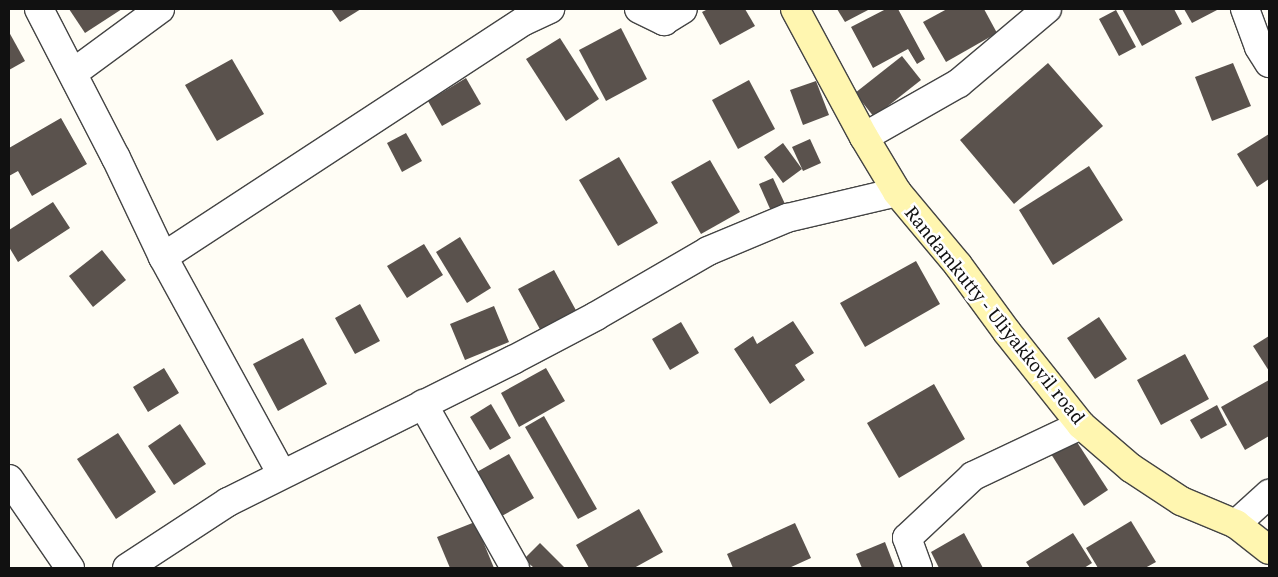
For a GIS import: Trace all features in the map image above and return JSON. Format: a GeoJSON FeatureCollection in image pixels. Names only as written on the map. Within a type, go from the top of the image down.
{"type":"FeatureCollection","features":[{"type":"Feature","properties":{"kind":"street"},"geometry":{"type":"LineString","coordinates":[[38,9],[73,74],[163,258],[282,474]]}},
{"type":"Feature","properties":{"kind":"street"},"geometry":{"type":"LineString","coordinates":[[73,74],[160,9]]}},
{"type":"Feature","properties":{"kind":"street"},"geometry":{"type":"LineString","coordinates":[[163,258],[524,20],[550,9]]}},
{"type":"Feature","properties":{"kind":"street"},"geometry":{"type":"LineString","coordinates":[[639,9],[664,21],[683,9]]}},
{"type":"Feature","properties":{"kind":"street","name":"Randamkutty - Uliyakkovil road"},"geometry":{"type":"LineString","coordinates":[[796,9],[864,137],[897,192],[958,265],[1007,332],[1081,424],[1131,468],[1181,501],[1236,524],[1269,550]]}},
{"type":"Feature","properties":{"kind":"street"},"geometry":{"type":"LineString","coordinates":[[864,137],[959,83],[1047,9]]}},
{"type":"Feature","properties":{"kind":"street"},"geometry":{"type":"LineString","coordinates":[[1245,9],[1259,47],[1269,63]]}},
{"type":"Feature","properties":{"kind":"street"},"geometry":{"type":"LineString","coordinates":[[127,568],[228,502],[513,360],[596,316],[708,251],[787,218],[897,192]]}},
{"type":"Feature","properties":{"kind":"street"},"geometry":{"type":"LineString","coordinates":[[423,404],[515,568]]}},
{"type":"Feature","properties":{"kind":"street"},"geometry":{"type":"LineString","coordinates":[[918,568],[907,538],[973,476],[1081,424]]}},
{"type":"Feature","properties":{"kind":"street"},"geometry":{"type":"LineString","coordinates":[[9,479],[70,568]]}},
{"type":"Feature","properties":{"kind":"street"},"geometry":{"type":"LineString","coordinates":[[1236,524],[1269,494]]}},
{"type":"Feature","properties":{"kind":"building"},"geometry":{"type":"Polygon","coordinates":[[[69,9],[122,9],[85,33],[69,9]]]}},
{"type":"Feature","properties":{"kind":"building"},"geometry":{"type":"Polygon","coordinates":[[[331,9],[361,9],[340,22],[331,9]]]}},
{"type":"Feature","properties":{"kind":"building"},"geometry":{"type":"Polygon","coordinates":[[[708,9],[745,9],[755,26],[720,45],[702,12],[708,9]]]}},
{"type":"Feature","properties":{"kind":"building"},"geometry":{"type":"Polygon","coordinates":[[[837,9],[870,9],[845,22],[837,9]]]}},
{"type":"Feature","properties":{"kind":"building"},"geometry":{"type":"Polygon","coordinates":[[[886,9],[898,9],[925,59],[917,64],[908,49],[873,68],[851,27],[886,9]]]}},
{"type":"Feature","properties":{"kind":"building"},"geometry":{"type":"Polygon","coordinates":[[[947,9],[984,9],[997,33],[946,62],[923,22],[947,9]]]}},
{"type":"Feature","properties":{"kind":"building"},"geometry":{"type":"Polygon","coordinates":[[[1122,9],[1174,9],[1182,24],[1142,46],[1122,9]]]}},
{"type":"Feature","properties":{"kind":"building"},"geometry":{"type":"Polygon","coordinates":[[[1184,9],[1219,9],[1192,23],[1184,9]]]}},
{"type":"Feature","properties":{"kind":"building"},"geometry":{"type":"Polygon","coordinates":[[[1116,10],[1136,47],[1119,56],[1099,19],[1116,10]]]}},
{"type":"Feature","properties":{"kind":"building"},"geometry":{"type":"Polygon","coordinates":[[[621,28],[647,79],[606,101],[579,50],[621,28]]]}},
{"type":"Feature","properties":{"kind":"building"},"geometry":{"type":"Polygon","coordinates":[[[9,32],[25,61],[9,70],[9,32]]]}},
{"type":"Feature","properties":{"kind":"building"},"geometry":{"type":"Polygon","coordinates":[[[560,38],[599,99],[566,121],[526,59],[560,38]]]}},
{"type":"Feature","properties":{"kind":"building"},"geometry":{"type":"Polygon","coordinates":[[[902,56],[921,80],[874,117],[855,93],[902,56]]]}},
{"type":"Feature","properties":{"kind":"building"},"geometry":{"type":"Polygon","coordinates":[[[232,59],[264,114],[217,141],[185,85],[232,59]]]}},
{"type":"Feature","properties":{"kind":"building"},"geometry":{"type":"Polygon","coordinates":[[[1048,63],[1103,126],[1014,204],[960,140],[1048,63]]]}},
{"type":"Feature","properties":{"kind":"building"},"geometry":{"type":"Polygon","coordinates":[[[1233,63],[1251,106],[1212,121],[1195,77],[1233,63]]]}},
{"type":"Feature","properties":{"kind":"building"},"geometry":{"type":"Polygon","coordinates":[[[466,78],[481,104],[442,126],[428,101],[466,78]]]}},
{"type":"Feature","properties":{"kind":"building"},"geometry":{"type":"Polygon","coordinates":[[[749,80],[775,129],[738,149],[712,100],[749,80]]]}},
{"type":"Feature","properties":{"kind":"building"},"geometry":{"type":"Polygon","coordinates":[[[816,81],[829,115],[803,125],[790,90],[816,81]]]}},
{"type":"Feature","properties":{"kind":"building"},"geometry":{"type":"Polygon","coordinates":[[[61,118],[87,164],[32,196],[18,171],[9,176],[9,148],[61,118]]]}},
{"type":"Feature","properties":{"kind":"building"},"geometry":{"type":"Polygon","coordinates":[[[406,133],[422,161],[402,172],[387,143],[406,133]]]}},
{"type":"Feature","properties":{"kind":"building"},"geometry":{"type":"Polygon","coordinates":[[[1269,134],[1269,179],[1257,187],[1237,154],[1269,134]]]}},
{"type":"Feature","properties":{"kind":"building"},"geometry":{"type":"Polygon","coordinates":[[[810,139],[821,163],[803,171],[792,147],[810,139]]]}},
{"type":"Feature","properties":{"kind":"building"},"geometry":{"type":"Polygon","coordinates":[[[783,143],[802,169],[783,183],[764,157],[783,143]]]}},
{"type":"Feature","properties":{"kind":"building"},"geometry":{"type":"Polygon","coordinates":[[[619,157],[658,223],[618,246],[579,180],[619,157]]]}},
{"type":"Feature","properties":{"kind":"building"},"geometry":{"type":"Polygon","coordinates":[[[710,160],[740,212],[701,234],[671,182],[710,160]]]}},
{"type":"Feature","properties":{"kind":"building"},"geometry":{"type":"Polygon","coordinates":[[[1089,166],[1123,220],[1053,265],[1019,210],[1089,166]]]}},
{"type":"Feature","properties":{"kind":"building"},"geometry":{"type":"Polygon","coordinates":[[[773,178],[785,204],[771,211],[759,184],[773,178]]]}},
{"type":"Feature","properties":{"kind":"building"},"geometry":{"type":"Polygon","coordinates":[[[53,202],[70,228],[18,262],[9,247],[9,230],[53,202]]]}},
{"type":"Feature","properties":{"kind":"building"},"geometry":{"type":"Polygon","coordinates":[[[460,237],[491,288],[467,303],[436,252],[460,237]]]}},
{"type":"Feature","properties":{"kind":"building"},"geometry":{"type":"Polygon","coordinates":[[[424,244],[443,275],[407,298],[387,266],[424,244]]]}},
{"type":"Feature","properties":{"kind":"building"},"geometry":{"type":"Polygon","coordinates":[[[102,250],[126,280],[93,307],[69,276],[102,250]]]}},
{"type":"Feature","properties":{"kind":"building"},"geometry":{"type":"Polygon","coordinates":[[[916,261],[940,304],[865,347],[840,303],[916,261]]]}},
{"type":"Feature","properties":{"kind":"building"},"geometry":{"type":"Polygon","coordinates":[[[554,270],[578,314],[542,333],[518,289],[554,270]]]}},
{"type":"Feature","properties":{"kind":"building"},"geometry":{"type":"Polygon","coordinates":[[[360,304],[380,341],[355,354],[335,318],[360,304]]]}},
{"type":"Feature","properties":{"kind":"building"},"geometry":{"type":"Polygon","coordinates":[[[494,306],[509,342],[465,360],[450,324],[494,306]]]}},
{"type":"Feature","properties":{"kind":"building"},"geometry":{"type":"Polygon","coordinates":[[[1099,317],[1127,359],[1095,379],[1067,338],[1099,317]]]}},
{"type":"Feature","properties":{"kind":"building"},"geometry":{"type":"Polygon","coordinates":[[[793,321],[814,353],[795,365],[805,380],[770,404],[734,349],[753,336],[757,344],[793,321]]]}},
{"type":"Feature","properties":{"kind":"building"},"geometry":{"type":"Polygon","coordinates":[[[681,322],[699,353],[670,370],[652,339],[681,322]]]}},
{"type":"Feature","properties":{"kind":"building"},"geometry":{"type":"Polygon","coordinates":[[[1269,336],[1269,371],[1253,346],[1269,336]]]}},
{"type":"Feature","properties":{"kind":"building"},"geometry":{"type":"Polygon","coordinates":[[[303,338],[327,384],[278,411],[253,364],[303,338]]]}},
{"type":"Feature","properties":{"kind":"building"},"geometry":{"type":"Polygon","coordinates":[[[1185,354],[1209,399],[1161,425],[1137,380],[1185,354]]]}},
{"type":"Feature","properties":{"kind":"building"},"geometry":{"type":"Polygon","coordinates":[[[164,368],[179,393],[148,412],[133,387],[164,368]]]}},
{"type":"Feature","properties":{"kind":"building"},"geometry":{"type":"Polygon","coordinates":[[[546,368],[565,401],[519,427],[501,393],[546,368]]]}},
{"type":"Feature","properties":{"kind":"building"},"geometry":{"type":"Polygon","coordinates":[[[1269,380],[1269,436],[1245,450],[1221,407],[1269,380]]]}},
{"type":"Feature","properties":{"kind":"building"},"geometry":{"type":"Polygon","coordinates":[[[934,384],[965,439],[899,478],[867,423],[934,384]]]}},
{"type":"Feature","properties":{"kind":"building"},"geometry":{"type":"Polygon","coordinates":[[[491,404],[511,438],[490,450],[470,417],[491,404]]]}},
{"type":"Feature","properties":{"kind":"building"},"geometry":{"type":"Polygon","coordinates":[[[1217,405],[1227,425],[1201,439],[1190,420],[1217,405]]]}},
{"type":"Feature","properties":{"kind":"building"},"geometry":{"type":"Polygon","coordinates":[[[544,416],[597,509],[578,519],[525,427],[544,416]]]}},
{"type":"Feature","properties":{"kind":"building"},"geometry":{"type":"Polygon","coordinates":[[[180,424],[206,464],[174,485],[148,446],[180,424]]]}},
{"type":"Feature","properties":{"kind":"building"},"geometry":{"type":"Polygon","coordinates":[[[118,433],[156,492],[116,519],[77,459],[118,433]]]}},
{"type":"Feature","properties":{"kind":"building"},"geometry":{"type":"Polygon","coordinates":[[[1075,439],[1108,490],[1084,506],[1051,454],[1075,439]]]}},
{"type":"Feature","properties":{"kind":"building"},"geometry":{"type":"Polygon","coordinates":[[[509,454],[534,498],[500,517],[475,473],[509,454]]]}},
{"type":"Feature","properties":{"kind":"building"},"geometry":{"type":"Polygon","coordinates":[[[639,509],[663,552],[634,568],[589,568],[576,545],[639,509]]]}},
{"type":"Feature","properties":{"kind":"building"},"geometry":{"type":"Polygon","coordinates":[[[1131,521],[1156,562],[1145,568],[1098,568],[1086,548],[1131,521]]]}},
{"type":"Feature","properties":{"kind":"building"},"geometry":{"type":"Polygon","coordinates":[[[475,522],[494,568],[450,568],[437,537],[475,522]]]}},
{"type":"Feature","properties":{"kind":"building"},"geometry":{"type":"Polygon","coordinates":[[[795,523],[811,558],[789,568],[733,568],[727,554],[795,523]]]}},
{"type":"Feature","properties":{"kind":"building"},"geometry":{"type":"Polygon","coordinates":[[[964,533],[983,568],[939,568],[931,552],[964,533]]]}},
{"type":"Feature","properties":{"kind":"building"},"geometry":{"type":"Polygon","coordinates":[[[1073,533],[1092,563],[1084,568],[1030,568],[1026,562],[1073,533]]]}},
{"type":"Feature","properties":{"kind":"building"},"geometry":{"type":"Polygon","coordinates":[[[885,542],[895,568],[862,568],[856,554],[885,542]]]}},
{"type":"Feature","properties":{"kind":"building"},"geometry":{"type":"Polygon","coordinates":[[[540,543],[565,568],[534,568],[524,559],[540,543]]]}}]}
